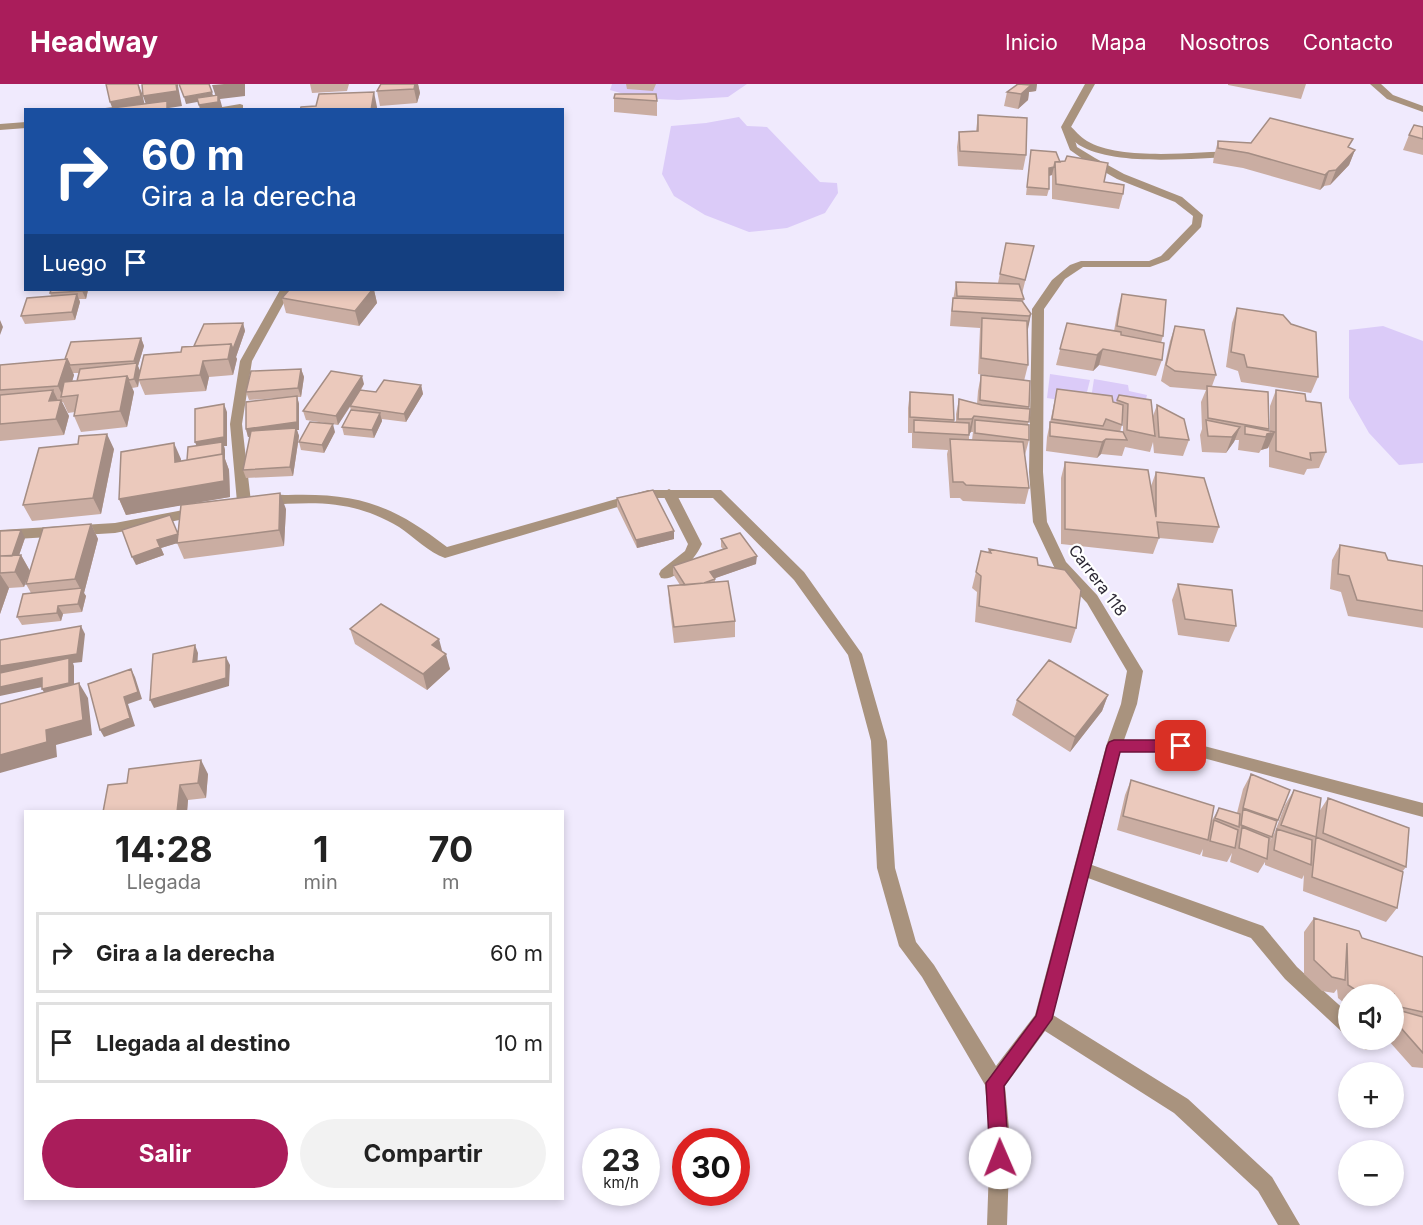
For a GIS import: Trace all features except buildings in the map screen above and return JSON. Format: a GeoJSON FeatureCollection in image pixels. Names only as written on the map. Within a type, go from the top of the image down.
{"type":"FeatureCollection","features":[{"type":"Feature","properties":{"kind":"street"},"geometry":{"type":"LineString","coordinates":[[1090,84],[1066,127],[1083,144],[1111,153],[1179,155],[1242,153]]}},
{"type":"Feature","properties":{"kind":"street"},"geometry":{"type":"LineString","coordinates":[[1375,84],[1390,97],[1423,108]]}},
{"type":"Feature","properties":{"kind":"street"},"geometry":{"type":"LineString","coordinates":[[224,108],[240,106]]}},
{"type":"Feature","properties":{"kind":"street"},"geometry":{"type":"LineString","coordinates":[[0,127],[24,125]]}},
{"type":"Feature","properties":{"kind":"street","name":"Carrera 118"},"geometry":{"type":"LineString","coordinates":[[995,1083],[1043,1019],[1114,746],[1129,704],[1135,671],[1092,599],[1060,565],[1040,522],[1036,472],[1038,309],[1073,266],[1150,264],[1165,258],[1197,225],[1198,215],[1189,204],[1110,172],[1073,148],[1066,127]]}},
{"type":"Feature","properties":{"kind":"street"},"geometry":{"type":"LineString","coordinates":[[284,291],[246,362],[236,423],[239,503],[291,498],[359,503],[416,530],[446,553],[648,494],[716,493],[799,576],[855,654],[879,741],[886,868],[908,946],[928,971],[995,1083],[1000,1139],[997,1225]]}},
{"type":"Feature","properties":{"kind":"street"},"geometry":{"type":"LineString","coordinates":[[666,574],[690,555],[695,544],[669,493]]}},
{"type":"Feature","properties":{"kind":"street"},"geometry":{"type":"LineString","coordinates":[[0,535],[115,528],[214,509]]}},
{"type":"Feature","properties":{"kind":"street"},"geometry":{"type":"LineString","coordinates":[[1114,746],[1181,746],[1423,810]]}},
{"type":"Feature","properties":{"kind":"street"},"geometry":{"type":"LineString","coordinates":[[1083,869],[1257,933],[1291,974],[1338,1016]]}},
{"type":"Feature","properties":{"kind":"street"},"geometry":{"type":"LineString","coordinates":[[1043,1019],[1181,1106],[1265,1184],[1290,1225]]}},
{"type":"Feature","properties":{"kind":"shaded area"},"geometry":{"type":"Polygon","coordinates":[[[612,84],[747,84],[728,97],[678,100],[638,98],[610,90],[612,84]]]}},
{"type":"Feature","properties":{"kind":"shaded area"},"geometry":{"type":"Polygon","coordinates":[[[739,117],[747,126],[767,127],[820,182],[837,183],[838,193],[825,213],[787,228],[749,232],[705,215],[674,196],[662,174],[671,126],[739,117]]]}},
{"type":"Feature","properties":{"kind":"shaded area"},"geometry":{"type":"Polygon","coordinates":[[[1383,326],[1423,341],[1423,463],[1399,465],[1369,433],[1349,398],[1349,330],[1383,326]]]}},
{"type":"Feature","properties":{"kind":"shaded area"},"geometry":{"type":"Polygon","coordinates":[[[1050,374],[1090,380],[1084,404],[1047,398],[1050,374]]]}},
{"type":"Feature","properties":{"kind":"shaded area"},"geometry":{"type":"Polygon","coordinates":[[[1094,379],[1128,385],[1129,391],[1147,395],[1143,412],[1090,405],[1094,379]]]}},
{"type":"Feature","properties":{"kind":"route"},"geometry":{"type":"LineString","coordinates":[[1000,1158],[995,1083],[1043,1019],[1114,746],[1181,746]]}}]}
